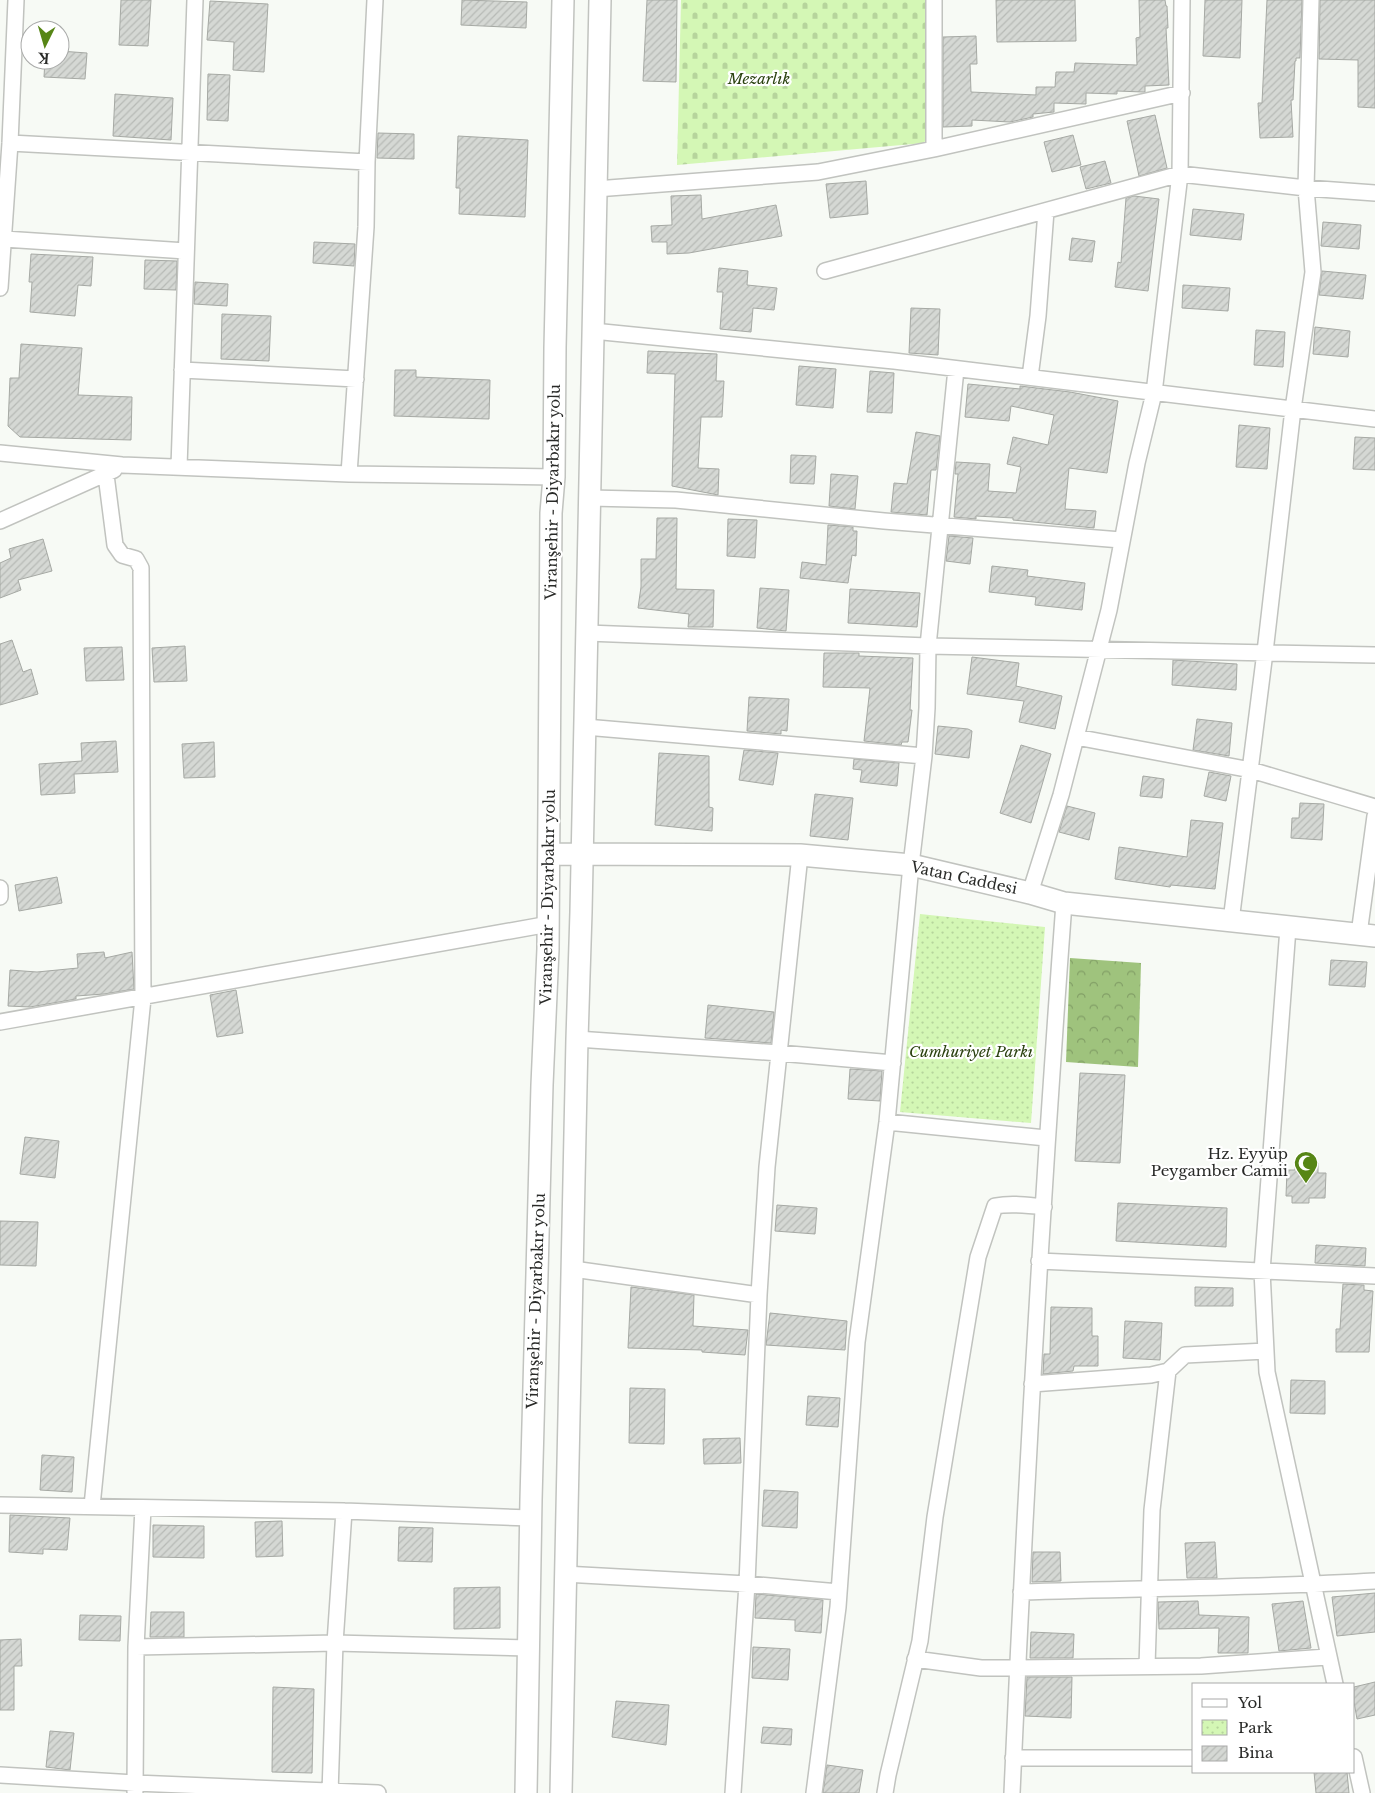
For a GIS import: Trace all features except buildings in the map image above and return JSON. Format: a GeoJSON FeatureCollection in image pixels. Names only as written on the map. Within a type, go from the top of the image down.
{"type":"FeatureCollection","features":[{"type":"Feature","properties":{"kind":"main road","name":"Viranşehir - Diyarbakır yolu"},"geometry":{"type":"LineString","coordinates":[[526,1793],[530,1518],[542,1085],[549,924],[551,513],[554,477],[554,348],[562,0]]}},
{"type":"Feature","properties":{"kind":"main road"},"geometry":{"type":"LineString","coordinates":[[561,1793],[564,1574],[573,1269],[600,0]]}},
{"type":"Feature","properties":{"kind":"main road","name":"Vatan Caddesi"},"geometry":{"type":"LineString","coordinates":[[549,854],[800,855],[911,866],[1030,893],[1064,903],[1367,935]]}},
{"type":"Feature","properties":{"kind":"street"},"geometry":{"type":"LineString","coordinates":[[0,288],[4,239],[2,223],[10,143],[5,103],[16,0]]}},
{"type":"Feature","properties":{"kind":"street"},"geometry":{"type":"LineString","coordinates":[[179,467],[195,0]]}},
{"type":"Feature","properties":{"kind":"street"},"geometry":{"type":"LineString","coordinates":[[349,474],[366,226],[374,0]]}},
{"type":"Feature","properties":{"kind":"street"},"geometry":{"type":"LineString","coordinates":[[934,0],[934,149]]}},
{"type":"Feature","properties":{"kind":"street"},"geometry":{"type":"LineString","coordinates":[[1030,893],[1061,795],[1109,610],[1121,540],[1154,393],[1180,174],[1182,0]]}},
{"type":"Feature","properties":{"kind":"street"},"geometry":{"type":"LineString","coordinates":[[1231,921],[1266,652],[1293,409],[1313,272],[1306,188],[1311,0]]}},
{"type":"Feature","properties":{"kind":"street"},"geometry":{"type":"LineString","coordinates":[[596,189],[818,172],[934,149],[1182,92]]}},
{"type":"Feature","properties":{"kind":"street"},"geometry":{"type":"LineString","coordinates":[[10,143],[367,162]]}},
{"type":"Feature","properties":{"kind":"street"},"geometry":{"type":"LineString","coordinates":[[825,271],[1180,174],[1306,188],[1375,193]]}},
{"type":"Feature","properties":{"kind":"street"},"geometry":{"type":"LineString","coordinates":[[1030,377],[1038,316],[1046,211]]}},
{"type":"Feature","properties":{"kind":"street"},"geometry":{"type":"LineString","coordinates":[[4,239],[186,250]]}},
{"type":"Feature","properties":{"kind":"street"},"geometry":{"type":"LineString","coordinates":[[593,331],[894,360],[1375,420]]}},
{"type":"Feature","properties":{"kind":"street"},"geometry":{"type":"LineString","coordinates":[[814,1793],[839,1592],[857,1342],[887,1122],[911,866],[924,756],[928,646],[956,369]]}},
{"type":"Feature","properties":{"kind":"street"},"geometry":{"type":"LineString","coordinates":[[182,370],[356,379]]}},
{"type":"Feature","properties":{"kind":"street"},"geometry":{"type":"LineString","coordinates":[[0,453],[122,465],[349,474],[554,477]]}},
{"type":"Feature","properties":{"kind":"street"},"geometry":{"type":"LineString","coordinates":[[0,521],[106,474],[122,465]]}},
{"type":"Feature","properties":{"kind":"street"},"geometry":{"type":"LineString","coordinates":[[92,1506],[143,998],[141,568],[136,560],[122,555],[114,545],[106,474]]}},
{"type":"Feature","properties":{"kind":"street"},"geometry":{"type":"LineString","coordinates":[[590,498],[676,500],[884,521],[941,524],[1121,540]]}},
{"type":"Feature","properties":{"kind":"street"},"geometry":{"type":"LineString","coordinates":[[587,633],[928,646],[1375,655]]}},
{"type":"Feature","properties":{"kind":"street"},"geometry":{"type":"LineString","coordinates":[[585,727],[924,756]]}},
{"type":"Feature","properties":{"kind":"street"},"geometry":{"type":"LineString","coordinates":[[1076,738],[1250,770],[1375,807]]}},
{"type":"Feature","properties":{"kind":"street"},"geometry":{"type":"LineString","coordinates":[[1367,935],[1375,816]]}},
{"type":"Feature","properties":{"kind":"street"},"geometry":{"type":"LineString","coordinates":[[733,1793],[747,1584],[759,1295],[767,1167],[800,855]]}},
{"type":"Feature","properties":{"kind":"street"},"geometry":{"type":"LineString","coordinates":[[0,888],[0,897]]}},
{"type":"Feature","properties":{"kind":"street"},"geometry":{"type":"LineString","coordinates":[[1012,1793],[1032,1384],[1044,1207],[1046,1138],[1064,903]]}},
{"type":"Feature","properties":{"kind":"street"},"geometry":{"type":"LineString","coordinates":[[0,1022],[143,998],[549,924]]}},
{"type":"Feature","properties":{"kind":"street"},"geometry":{"type":"LineString","coordinates":[[1288,928],[1262,1271],[1267,1372],[1335,1683]]}},
{"type":"Feature","properties":{"kind":"street"},"geometry":{"type":"LineString","coordinates":[[577,1038],[893,1063]]}},
{"type":"Feature","properties":{"kind":"street"},"geometry":{"type":"LineString","coordinates":[[887,1122],[1046,1138]]}},
{"type":"Feature","properties":{"kind":"street"},"geometry":{"type":"LineString","coordinates":[[885,1793],[920,1641],[935,1517],[978,1257],[995,1206],[1029,1205],[1044,1207]]}},
{"type":"Feature","properties":{"kind":"street"},"geometry":{"type":"LineString","coordinates":[[1039,1262],[1375,1276]]}},
{"type":"Feature","properties":{"kind":"street"},"geometry":{"type":"LineString","coordinates":[[573,1269],[759,1295]]}},
{"type":"Feature","properties":{"kind":"street"},"geometry":{"type":"LineString","coordinates":[[1032,1384],[1152,1375],[1168,1371],[1185,1354],[1266,1351]]}},
{"type":"Feature","properties":{"kind":"street"},"geometry":{"type":"LineString","coordinates":[[1147,1666],[1152,1510],[1168,1371]]}},
{"type":"Feature","properties":{"kind":"street"},"geometry":{"type":"LineString","coordinates":[[0,1505],[344,1511],[530,1518]]}},
{"type":"Feature","properties":{"kind":"street"},"geometry":{"type":"LineString","coordinates":[[135,1788],[136,1647],[143,1508]]}},
{"type":"Feature","properties":{"kind":"street"},"geometry":{"type":"LineString","coordinates":[[330,1792],[335,1643],[344,1511]]}},
{"type":"Feature","properties":{"kind":"street"},"geometry":{"type":"LineString","coordinates":[[564,1574],[747,1584],[839,1592]]}},
{"type":"Feature","properties":{"kind":"street"},"geometry":{"type":"LineString","coordinates":[[1021,1592],[1313,1585],[1375,1581]]}},
{"type":"Feature","properties":{"kind":"street"},"geometry":{"type":"LineString","coordinates":[[136,1647],[335,1643],[529,1648]]}},
{"type":"Feature","properties":{"kind":"street"},"geometry":{"type":"LineString","coordinates":[[916,1659],[981,1668],[1017,1668],[1201,1666],[1328,1656]]}},
{"type":"Feature","properties":{"kind":"street"},"geometry":{"type":"LineString","coordinates":[[1013,1758],[1192,1758]]}},
{"type":"Feature","properties":{"kind":"street"},"geometry":{"type":"LineString","coordinates":[[1355,1762],[1362,1793]]}},
{"type":"Feature","properties":{"kind":"street"},"geometry":{"type":"LineString","coordinates":[[0,1775],[135,1788],[378,1793]]}},
{"type":"Feature","properties":{"kind":"green space","name":"Mezarlık"},"geometry":{"type":"Polygon","coordinates":[[[681,0],[928,0],[927,137],[924,143],[677,165],[681,0]]]}},
{"type":"Feature","properties":{"kind":"green space","name":"Cumhuriyet Parkı"},"geometry":{"type":"Polygon","coordinates":[[[920,914],[1045,927],[1031,1123],[900,1112],[920,914]]]}},
{"type":"Feature","properties":{"kind":"green space"},"geometry":{"type":"Polygon","coordinates":[[[1070,958],[1141,963],[1138,1067],[1066,1062],[1070,958]]]}},
{"type":"Feature","properties":{"kind":"place","name":"Hz. Eyyüp Peygamber Camii"},"geometry":{"type":"Point","coordinates":[1306,1184]}}]}
